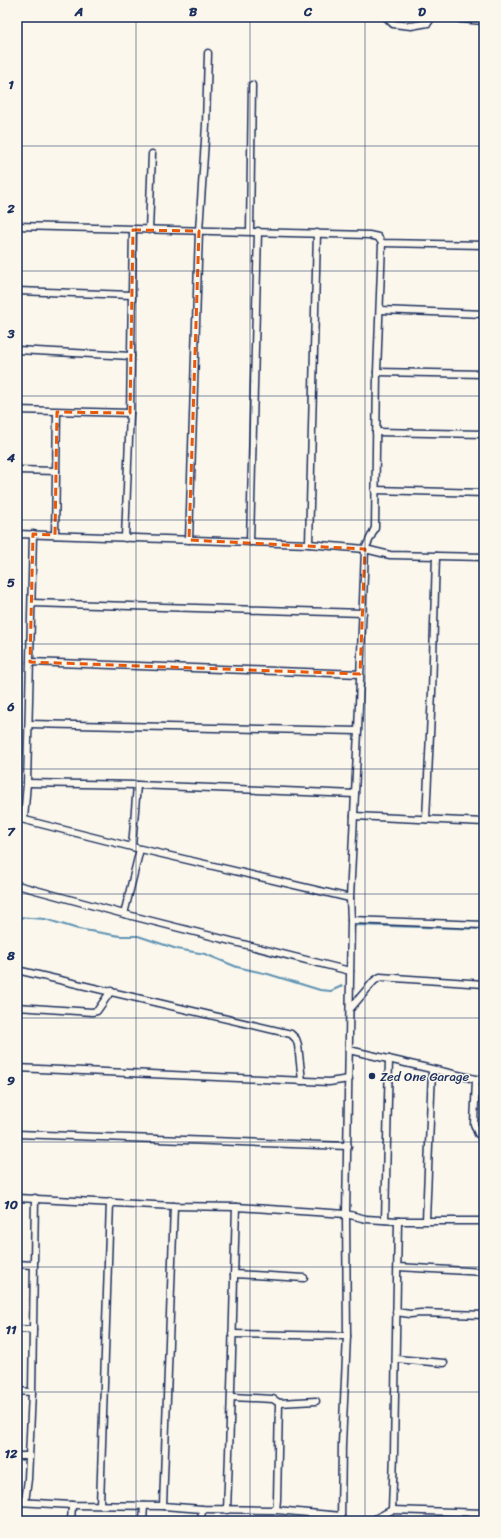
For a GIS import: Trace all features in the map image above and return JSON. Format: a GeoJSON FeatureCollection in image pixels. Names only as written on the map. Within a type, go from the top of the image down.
{"type":"FeatureCollection","features":[{"type":"Feature","properties":{"kind":"street"},"geometry":{"type":"LineString","coordinates":[[386,17],[393,24],[410,26],[428,23],[432,17]]}},
{"type":"Feature","properties":{"kind":"street"},"geometry":{"type":"LineString","coordinates":[[460,19],[484,21]]}},
{"type":"Feature","properties":{"kind":"street"},"geometry":{"type":"LineString","coordinates":[[189,540],[199,231],[206,125],[208,53]]}},
{"type":"Feature","properties":{"kind":"street"},"geometry":{"type":"LineString","coordinates":[[250,231],[252,85]]}},
{"type":"Feature","properties":{"kind":"street"},"geometry":{"type":"LineString","coordinates":[[149,230],[152,154]]}},
{"type":"Feature","properties":{"kind":"street"},"geometry":{"type":"LineString","coordinates":[[17,226],[369,235],[378,237],[382,243],[374,490],[375,528],[365,549],[350,898],[350,1009],[346,1214],[347,1336],[341,1519],[276,1510],[226,1510],[163,1506],[72,1505],[17,1502]]}},
{"type":"Feature","properties":{"kind":"street"},"geometry":{"type":"LineString","coordinates":[[125,538],[130,413],[133,230]]}},
{"type":"Feature","properties":{"kind":"street"},"geometry":{"type":"LineString","coordinates":[[250,542],[258,231]]}},
{"type":"Feature","properties":{"kind":"street"},"geometry":{"type":"LineString","coordinates":[[309,544],[317,233]]}},
{"type":"Feature","properties":{"kind":"street"},"geometry":{"type":"LineString","coordinates":[[382,243],[484,245]]}},
{"type":"Feature","properties":{"kind":"street"},"geometry":{"type":"LineString","coordinates":[[17,291],[132,295]]}},
{"type":"Feature","properties":{"kind":"street"},"geometry":{"type":"LineString","coordinates":[[380,310],[484,314]]}},
{"type":"Feature","properties":{"kind":"street"},"geometry":{"type":"LineString","coordinates":[[17,350],[131,356]]}},
{"type":"Feature","properties":{"kind":"street"},"geometry":{"type":"LineString","coordinates":[[378,372],[484,374]]}},
{"type":"Feature","properties":{"kind":"street"},"geometry":{"type":"LineString","coordinates":[[17,410],[130,413]]}},
{"type":"Feature","properties":{"kind":"street"},"geometry":{"type":"LineString","coordinates":[[54,536],[57,412]]}},
{"type":"Feature","properties":{"kind":"street"},"geometry":{"type":"LineString","coordinates":[[376,432],[484,434]]}},
{"type":"Feature","properties":{"kind":"street"},"geometry":{"type":"LineString","coordinates":[[17,470],[56,471]]}},
{"type":"Feature","properties":{"kind":"street"},"geometry":{"type":"LineString","coordinates":[[374,490],[484,493]]}},
{"type":"Feature","properties":{"kind":"street"},"geometry":{"type":"LineString","coordinates":[[17,534],[309,544],[365,549],[390,555],[484,557]]}},
{"type":"Feature","properties":{"kind":"street"},"geometry":{"type":"LineString","coordinates":[[24,819],[29,724],[33,534]]}},
{"type":"Feature","properties":{"kind":"street"},"geometry":{"type":"LineString","coordinates":[[426,819],[436,556]]}},
{"type":"Feature","properties":{"kind":"street"},"geometry":{"type":"LineString","coordinates":[[32,603],[363,613]]}},
{"type":"Feature","properties":{"kind":"street"},"geometry":{"type":"LineString","coordinates":[[30,662],[360,674]]}},
{"type":"Feature","properties":{"kind":"street"},"geometry":{"type":"LineString","coordinates":[[29,724],[358,731]]}},
{"type":"Feature","properties":{"kind":"street"},"geometry":{"type":"LineString","coordinates":[[27,783],[137,785],[355,794]]}},
{"type":"Feature","properties":{"kind":"street"},"geometry":{"type":"LineString","coordinates":[[132,848],[137,785]]}},
{"type":"Feature","properties":{"kind":"street"},"geometry":{"type":"LineString","coordinates":[[354,816],[484,822]]}},
{"type":"Feature","properties":{"kind":"street"},"geometry":{"type":"LineString","coordinates":[[17,818],[132,848],[350,898]]}},
{"type":"Feature","properties":{"kind":"street"},"geometry":{"type":"LineString","coordinates":[[124,914],[140,849]]}},
{"type":"Feature","properties":{"kind":"street"},"geometry":{"type":"LineString","coordinates":[[17,885],[124,914],[350,971]]}},
{"type":"Feature","properties":{"kind":"street"},"geometry":{"type":"LineString","coordinates":[[351,920],[484,925]]}},
{"type":"Feature","properties":{"kind":"street"},"geometry":{"type":"LineString","coordinates":[[17,970],[291,1034],[296,1039],[298,1045],[302,1081]]}},
{"type":"Feature","properties":{"kind":"street"},"geometry":{"type":"LineString","coordinates":[[350,1009],[374,981],[380,978],[484,984]]}},
{"type":"Feature","properties":{"kind":"street"},"geometry":{"type":"LineString","coordinates":[[17,1007],[92,1012],[97,1011],[111,991]]}},
{"type":"Feature","properties":{"kind":"street"},"geometry":{"type":"LineString","coordinates":[[349,1050],[484,1081]]}},
{"type":"Feature","properties":{"kind":"street"},"geometry":{"type":"LineString","coordinates":[[385,1220],[389,1059]]}},
{"type":"Feature","properties":{"kind":"street"},"geometry":{"type":"LineString","coordinates":[[17,1068],[329,1082],[349,1079]]}},
{"type":"Feature","properties":{"kind":"street"},"geometry":{"type":"LineString","coordinates":[[426,1220],[432,1070]]}},
{"type":"Feature","properties":{"kind":"street"},"geometry":{"type":"LineString","coordinates":[[476,1080],[474,1124],[478,1134]]}},
{"type":"Feature","properties":{"kind":"street"},"geometry":{"type":"LineString","coordinates":[[17,1134],[348,1146]]}},
{"type":"Feature","properties":{"kind":"street"},"geometry":{"type":"LineString","coordinates":[[17,1198],[174,1206],[236,1206],[346,1214],[366,1219],[398,1221],[484,1221]]}},
{"type":"Feature","properties":{"kind":"street"},"geometry":{"type":"LineString","coordinates":[[25,1502],[28,1479],[32,1392],[35,1198]]}},
{"type":"Feature","properties":{"kind":"street"},"geometry":{"type":"LineString","coordinates":[[100,1505],[110,1202]]}},
{"type":"Feature","properties":{"kind":"street"},"geometry":{"type":"LineString","coordinates":[[163,1506],[174,1206]]}},
{"type":"Feature","properties":{"kind":"street"},"geometry":{"type":"LineString","coordinates":[[226,1510],[232,1397],[232,1334],[236,1206]]}},
{"type":"Feature","properties":{"kind":"street"},"geometry":{"type":"LineString","coordinates":[[392,1510],[398,1221]]}},
{"type":"Feature","properties":{"kind":"street"},"geometry":{"type":"LineString","coordinates":[[17,1264],[33,1265]]}},
{"type":"Feature","properties":{"kind":"street"},"geometry":{"type":"LineString","coordinates":[[398,1267],[484,1272]]}},
{"type":"Feature","properties":{"kind":"street"},"geometry":{"type":"LineString","coordinates":[[234,1274],[304,1278]]}},
{"type":"Feature","properties":{"kind":"street"},"geometry":{"type":"LineString","coordinates":[[396,1312],[410,1314],[484,1315]]}},
{"type":"Feature","properties":{"kind":"street"},"geometry":{"type":"LineString","coordinates":[[17,1329],[33,1330]]}},
{"type":"Feature","properties":{"kind":"street"},"geometry":{"type":"LineString","coordinates":[[232,1334],[347,1336]]}},
{"type":"Feature","properties":{"kind":"street"},"geometry":{"type":"LineString","coordinates":[[396,1358],[444,1363]]}},
{"type":"Feature","properties":{"kind":"street"},"geometry":{"type":"LineString","coordinates":[[17,1391],[32,1392]]}},
{"type":"Feature","properties":{"kind":"street"},"geometry":{"type":"LineString","coordinates":[[232,1397],[273,1399],[279,1403],[316,1401]]}},
{"type":"Feature","properties":{"kind":"street"},"geometry":{"type":"LineString","coordinates":[[276,1510],[279,1403]]}},
{"type":"Feature","properties":{"kind":"street"},"geometry":{"type":"LineString","coordinates":[[17,1456],[28,1456]]}},
{"type":"Feature","properties":{"kind":"street"},"geometry":{"type":"LineString","coordinates":[[71,1521],[72,1505]]}},
{"type":"Feature","properties":{"kind":"street"},"geometry":{"type":"LineString","coordinates":[[143,1521],[144,1506]]}},
{"type":"Feature","properties":{"kind":"street"},"geometry":{"type":"LineString","coordinates":[[201,1521],[202,1509]]}},
{"type":"Feature","properties":{"kind":"street"},"geometry":{"type":"LineString","coordinates":[[371,1521],[392,1510],[484,1513]]}},
{"type":"Feature","properties":{"kind":"highlighted area"},"geometry":{"type":"Polygon","coordinates":[[[133,230],[199,231],[189,540],[365,549],[360,674],[30,662],[33,534],[55,535],[57,412],[130,413],[133,230]]]}},
{"type":"Feature","properties":{"kind":"waterway"},"geometry":{"type":"LineString","coordinates":[[17,917],[45,919],[78,929],[120,936],[138,936],[177,949],[205,954],[237,967],[268,974],[320,990],[331,991],[342,986]]}},
{"type":"Feature","properties":{"kind":"waterway"},"geometry":{"type":"LineString","coordinates":[[353,929],[356,925],[484,929]]}},
{"type":"Feature","properties":{"kind":"place","name":"Zed One Garage"},"geometry":{"type":"Point","coordinates":[372,1076]}}]}
